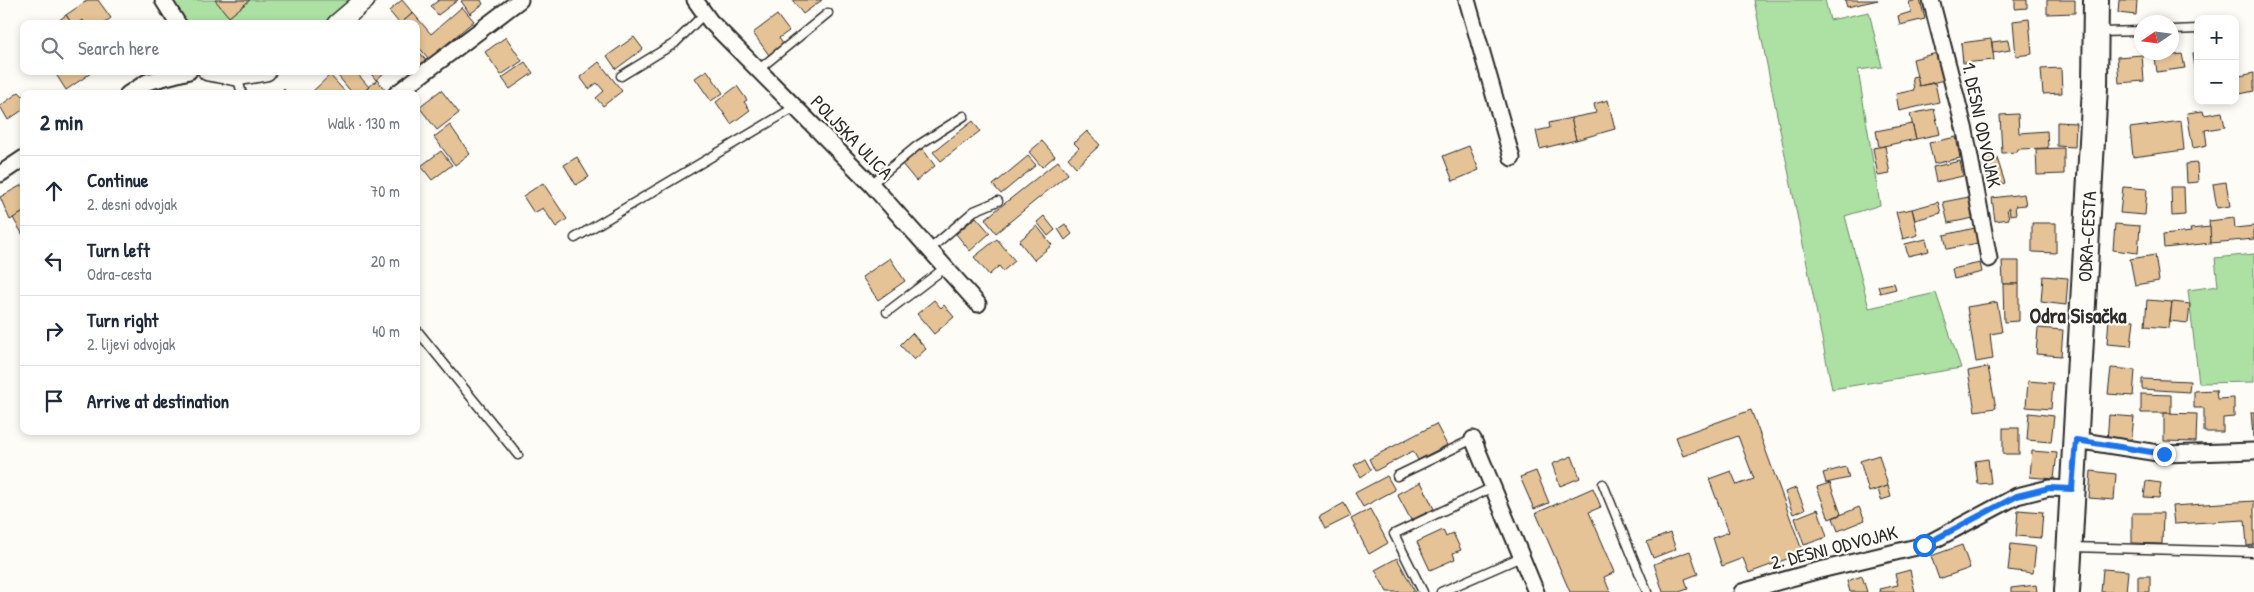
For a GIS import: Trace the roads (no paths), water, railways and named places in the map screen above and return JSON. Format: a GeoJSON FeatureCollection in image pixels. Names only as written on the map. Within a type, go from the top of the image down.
{"type":"FeatureCollection","features":[{"type":"Feature","properties":{"kind":"main road","name":"ODRA-CESTA"},"geometry":{"type":"LineString","coordinates":[[2067,592],[2095,87],[2096,0]]}},
{"type":"Feature","properties":{"kind":"street"},"geometry":{"type":"LineString","coordinates":[[163,0],[176,20]]}},
{"type":"Feature","properties":{"kind":"street"},"geometry":{"type":"LineString","coordinates":[[342,20],[365,0]]}},
{"type":"Feature","properties":{"kind":"street"},"geometry":{"type":"LineString","coordinates":[[401,90],[520,0]]}},
{"type":"Feature","properties":{"kind":"street","name":"POLJSKA ULICA"},"geometry":{"type":"LineString","coordinates":[[695,0],[758,70],[871,184],[978,304]]}},
{"type":"Feature","properties":{"kind":"street"},"geometry":{"type":"LineString","coordinates":[[1467,0],[1512,158]]}},
{"type":"Feature","properties":{"kind":"street","name":"1. DESNI ODVOJAK"},"geometry":{"type":"LineString","coordinates":[[1931,0],[1965,131],[1989,259]]}},
{"type":"Feature","properties":{"kind":"street"},"geometry":{"type":"LineString","coordinates":[[134,90],[147,82],[174,75]]}},
{"type":"Feature","properties":{"kind":"street"},"geometry":{"type":"LineString","coordinates":[[217,75],[240,85],[259,75]]}},
{"type":"Feature","properties":{"kind":"street"},"geometry":{"type":"LineString","coordinates":[[0,174],[20,161]]}},
{"type":"Feature","properties":{"kind":"street"},"geometry":{"type":"LineString","coordinates":[[1473,439],[1535,592]]}},
{"type":"Feature","properties":{"kind":"street"},"geometry":{"type":"LineString","coordinates":[[2076,440],[2164,454],[2254,451]]}},
{"type":"Feature","properties":{"kind":"street","name":"2. DESNI ODVOJAK"},"geometry":{"type":"LineString","coordinates":[[1742,592],[1816,571],[1924,545],[2017,496],[2049,488],[2072,489]]}},
{"type":"Feature","properties":{"kind":"lane"},"geometry":{"type":"LineString","coordinates":[[621,76],[676,43],[705,13]]}},
{"type":"Feature","properties":{"kind":"lane"},"geometry":{"type":"LineString","coordinates":[[758,70],[828,13]]}},
{"type":"Feature","properties":{"kind":"lane"},"geometry":{"type":"LineString","coordinates":[[2179,30],[2194,29]]}},
{"type":"Feature","properties":{"kind":"lane"},"geometry":{"type":"LineString","coordinates":[[2096,32],[2134,31]]}},
{"type":"Feature","properties":{"kind":"lane"},"geometry":{"type":"LineString","coordinates":[[575,238],[795,107]]}},
{"type":"Feature","properties":{"kind":"lane"},"geometry":{"type":"LineString","coordinates":[[871,184],[917,146],[964,116]]}},
{"type":"Feature","properties":{"kind":"lane"},"geometry":{"type":"LineString","coordinates":[[930,250],[974,211],[998,201]]}},
{"type":"Feature","properties":{"kind":"lane"},"geometry":{"type":"LineString","coordinates":[[887,312],[946,267]]}},
{"type":"Feature","properties":{"kind":"lane"},"geometry":{"type":"LineString","coordinates":[[420,333],[518,455]]}},
{"type":"Feature","properties":{"kind":"lane"},"geometry":{"type":"LineString","coordinates":[[1398,476],[1473,439]]}},
{"type":"Feature","properties":{"kind":"lane"},"geometry":{"type":"LineString","coordinates":[[1604,484],[1647,592]]}},
{"type":"Feature","properties":{"kind":"lane"},"geometry":{"type":"LineString","coordinates":[[1424,592],[1394,534],[1493,487]]}},
{"type":"Feature","properties":{"kind":"lane"},"geometry":{"type":"LineString","coordinates":[[2070,547],[2254,552]]}},
{"type":"Feature","properties":{"kind":"lane"},"geometry":{"type":"LineString","coordinates":[[1441,592],[1521,557]]}},
{"type":"Feature","properties":{"kind":"district","name":"Odra Sisačka"},"geometry":{"type":"Point","coordinates":[2078,316]}}]}
